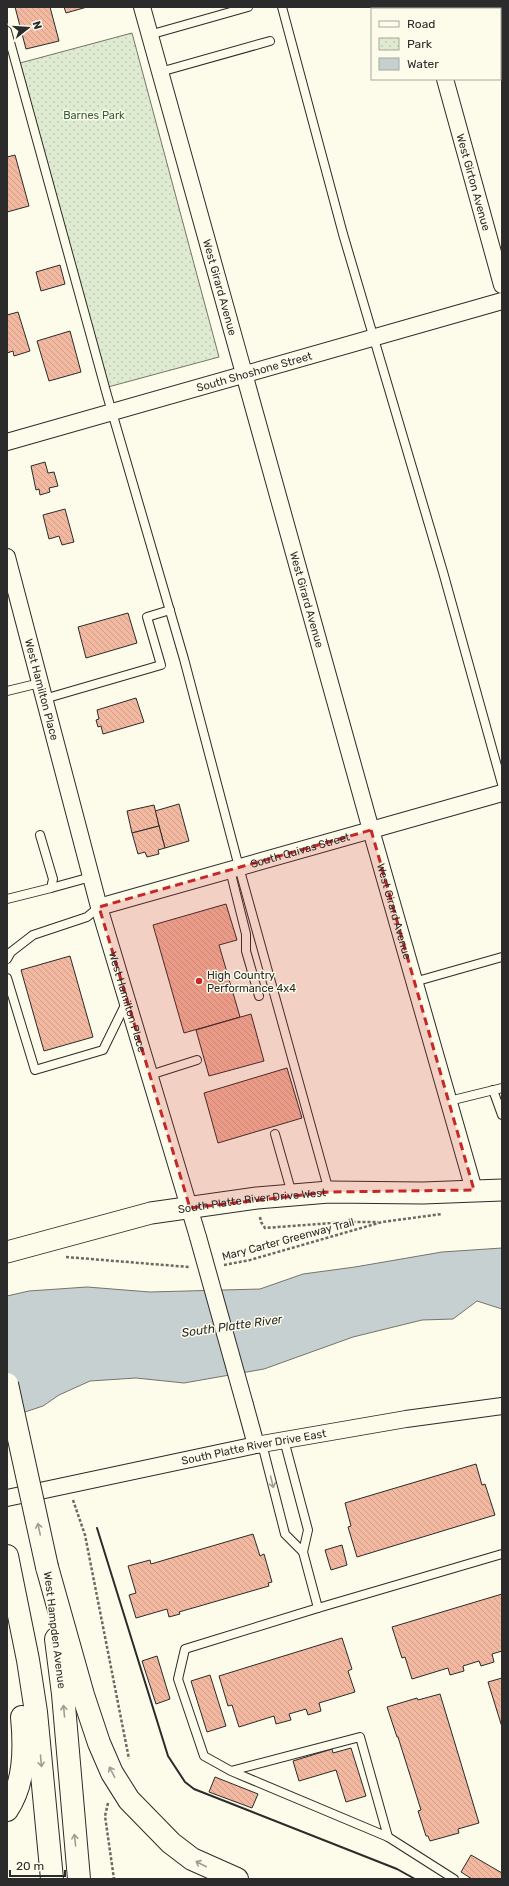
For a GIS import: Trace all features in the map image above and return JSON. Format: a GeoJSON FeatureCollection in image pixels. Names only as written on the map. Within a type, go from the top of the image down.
{"type":"FeatureCollection","features":[{"type":"Feature","properties":{"kind":"highway","name":"West Hampden Avenue"},"geometry":{"type":"LineString","coordinates":[[7,1384],[47,1567],[63,1694],[79,1879]]}},
{"type":"Feature","properties":{"kind":"highway"},"geometry":{"type":"LineString","coordinates":[[7,1810],[15,1793],[24,1755],[24,1737],[9,1563]]}},
{"type":"Feature","properties":{"kind":"highway"},"geometry":{"type":"LineString","coordinates":[[9,1563],[36,1712],[52,1879]]}},
{"type":"Feature","properties":{"kind":"highway"},"geometry":{"type":"LineString","coordinates":[[47,1567],[98,1743],[117,1781],[129,1800],[171,1843],[192,1859],[237,1879]]}},
{"type":"Feature","properties":{"kind":"street","name":"West Girard Avenue"},"geometry":{"type":"LineString","coordinates":[[142,7],[371,830],[474,1190]]}},
{"type":"Feature","properties":{"kind":"street","name":"West Girton Avenue"},"geometry":{"type":"LineString","coordinates":[[445,80],[502,285]]}},
{"type":"Feature","properties":{"kind":"street","name":"South Shoshone Street"},"geometry":{"type":"LineString","coordinates":[[7,442],[502,301]]}},
{"type":"Feature","properties":{"kind":"street","name":"West Hamilton Place"},"geometry":{"type":"LineString","coordinates":[[7,557],[99,907],[190,1208],[245,1405],[259,1444]]}},
{"type":"Feature","properties":{"kind":"street","name":"South Quivas Street"},"geometry":{"type":"LineString","coordinates":[[99,907],[502,793]]}},
{"type":"Feature","properties":{"kind":"street","name":"South Platte River Drive West"},"geometry":{"type":"LineString","coordinates":[[7,1252],[139,1216],[257,1198],[329,1192],[423,1193],[502,1190]]}},
{"type":"Feature","properties":{"kind":"street","name":"South Platte River Drive East"},"geometry":{"type":"LineString","coordinates":[[7,1498],[259,1444],[406,1419],[501,1408]]}},
{"type":"Feature","properties":{"kind":"lane"},"geometry":{"type":"LineString","coordinates":[[149,34],[248,7]]}},
{"type":"Feature","properties":{"kind":"lane"},"geometry":{"type":"LineString","coordinates":[[282,7],[344,234],[375,337],[502,784]]}},
{"type":"Feature","properties":{"kind":"lane"},"geometry":{"type":"LineString","coordinates":[[7,31],[112,412],[170,610],[234,869],[329,1192]]}},
{"type":"Feature","properties":{"kind":"lane"},"geometry":{"type":"LineString","coordinates":[[160,72],[270,41]]}},
{"type":"Feature","properties":{"kind":"lane"},"geometry":{"type":"LineString","coordinates":[[44,699],[161,665],[147,617],[170,610]]}},
{"type":"Feature","properties":{"kind":"lane"},"geometry":{"type":"LineString","coordinates":[[7,691],[40,683]]}},
{"type":"Feature","properties":{"kind":"lane"},"geometry":{"type":"LineString","coordinates":[[40,835],[53,879],[51,888]]}},
{"type":"Feature","properties":{"kind":"lane"},"geometry":{"type":"LineString","coordinates":[[234,869],[246,934],[246,951],[259,996]]}},
{"type":"Feature","properties":{"kind":"lane"},"geometry":{"type":"LineString","coordinates":[[7,899],[91,877]]}},
{"type":"Feature","properties":{"kind":"lane"},"geometry":{"type":"LineString","coordinates":[[7,959],[11,952],[32,935],[87,917],[99,907]]}},
{"type":"Feature","properties":{"kind":"lane"},"geometry":{"type":"LineString","coordinates":[[414,982],[502,957]]}},
{"type":"Feature","properties":{"kind":"lane"},"geometry":{"type":"LineString","coordinates":[[7,978],[35,1070],[103,1050],[127,1000]]}},
{"type":"Feature","properties":{"kind":"lane"},"geometry":{"type":"LineString","coordinates":[[150,1075],[197,1060]]}},
{"type":"Feature","properties":{"kind":"lane"},"geometry":{"type":"LineString","coordinates":[[449,1101],[502,1088]]}},
{"type":"Feature","properties":{"kind":"lane"},"geometry":{"type":"LineString","coordinates":[[493,1090],[502,1115]]}},
{"type":"Feature","properties":{"kind":"lane"},"geometry":{"type":"LineString","coordinates":[[275,1134],[292,1195]]}},
{"type":"Feature","properties":{"kind":"lane"},"geometry":{"type":"LineString","coordinates":[[284,1440],[308,1530],[303,1552],[318,1608]]}},
{"type":"Feature","properties":{"kind":"lane"},"geometry":{"type":"LineString","coordinates":[[259,1444],[285,1534],[303,1552]]}},
{"type":"Feature","properties":{"kind":"lane"},"geometry":{"type":"LineString","coordinates":[[454,1879],[388,1837],[231,1771],[204,1756],[178,1679],[185,1649],[502,1554]]}},
{"type":"Feature","properties":{"kind":"lane"},"geometry":{"type":"LineString","coordinates":[[231,1771],[360,1737],[388,1837]]}},
{"type":"Feature","properties":{"kind":"path"},"geometry":{"type":"LineString","coordinates":[[260,1214],[261,1222],[265,1228],[346,1222],[382,1222]]}},
{"type":"Feature","properties":{"kind":"path","name":"Mary Carter Greenway Trail"},"geometry":{"type":"LineString","coordinates":[[218,1266],[250,1260],[382,1222],[443,1214]]}},
{"type":"Feature","properties":{"kind":"path"},"geometry":{"type":"LineString","coordinates":[[63,1257],[179,1268],[194,1267]]}},
{"type":"Feature","properties":{"kind":"path"},"geometry":{"type":"LineString","coordinates":[[72,1498],[85,1535],[129,1759],[110,1794],[105,1816],[114,1879]]}},
{"type":"Feature","properties":{"kind":"highlighted area"},"geometry":{"type":"Polygon","coordinates":[[[371,830],[474,1190],[329,1192],[190,1208],[99,907],[371,830]]]}},
{"type":"Feature","properties":{"kind":"green space","name":"Barnes Park"},"geometry":{"type":"Polygon","coordinates":[[[132,33],[219,357],[108,387],[20,63],[132,33]]]}},
{"type":"Feature","properties":{"kind":"water","name":"South Platte River"},"geometry":{"type":"Polygon","coordinates":[[[502,1248],[502,1309],[477,1301],[453,1319],[422,1320],[353,1337],[264,1369],[184,1383],[136,1378],[90,1381],[59,1395],[43,1406],[7,1418],[7,1296],[29,1291],[87,1287],[150,1292],[260,1289],[303,1274],[355,1267],[442,1252],[502,1248]]]}},
{"type":"Feature","properties":{"kind":"building"},"geometry":{"type":"Polygon","coordinates":[[[15,7],[50,7],[59,41],[26,49],[15,7]]]}},
{"type":"Feature","properties":{"kind":"building"},"geometry":{"type":"Polygon","coordinates":[[[64,7],[87,7],[66,13],[64,7]]]}},
{"type":"Feature","properties":{"kind":"building"},"geometry":{"type":"Polygon","coordinates":[[[15,155],[29,206],[7,212],[7,157],[15,155]]]}},
{"type":"Feature","properties":{"kind":"building"},"geometry":{"type":"Polygon","coordinates":[[[60,265],[65,284],[41,291],[36,272],[60,265]]]}},
{"type":"Feature","properties":{"kind":"building"},"geometry":{"type":"Polygon","coordinates":[[[18,312],[30,351],[14,356],[13,351],[7,353],[7,315],[18,312]]]}},
{"type":"Feature","properties":{"kind":"building"},"geometry":{"type":"Polygon","coordinates":[[[70,331],[81,372],[49,381],[37,341],[70,331]]]}},
{"type":"Feature","properties":{"kind":"building"},"geometry":{"type":"Polygon","coordinates":[[[45,462],[48,473],[54,472],[58,486],[49,488],[50,492],[40,495],[39,489],[36,490],[31,466],[45,462]]]}},
{"type":"Feature","properties":{"kind":"building"},"geometry":{"type":"Polygon","coordinates":[[[65,509],[74,542],[62,545],[59,536],[49,539],[43,515],[65,509]]]}},
{"type":"Feature","properties":{"kind":"building"},"geometry":{"type":"Polygon","coordinates":[[[128,613],[137,643],[86,658],[78,627],[128,613]]]}},
{"type":"Feature","properties":{"kind":"building"},"geometry":{"type":"Polygon","coordinates":[[[136,698],[144,722],[103,734],[101,726],[98,727],[96,720],[99,719],[97,710],[136,698]]]}},
{"type":"Feature","properties":{"kind":"building"},"geometry":{"type":"Polygon","coordinates":[[[179,804],[189,841],[165,848],[155,811],[179,804]]]}},
{"type":"Feature","properties":{"kind":"building"},"geometry":{"type":"Polygon","coordinates":[[[154,805],[159,826],[132,833],[127,811],[154,805]]]}},
{"type":"Feature","properties":{"kind":"building"},"geometry":{"type":"Polygon","coordinates":[[[159,826],[165,848],[158,850],[159,854],[147,857],[145,852],[138,854],[132,833],[159,826]]]}},
{"type":"Feature","properties":{"kind":"building","name":"High Country Performance 4x4"},"geometry":{"type":"Polygon","coordinates":[[[226,904],[237,940],[219,945],[240,1017],[184,1033],[153,925],[226,904]]]}},
{"type":"Feature","properties":{"kind":"building"},"geometry":{"type":"Polygon","coordinates":[[[70,956],[93,1037],[44,1051],[21,970],[70,956]]]}},
{"type":"Feature","properties":{"kind":"building"},"geometry":{"type":"Polygon","coordinates":[[[251,1014],[264,1061],[209,1076],[196,1030],[251,1014]]]}},
{"type":"Feature","properties":{"kind":"building"},"geometry":{"type":"Polygon","coordinates":[[[287,1068],[302,1118],[218,1143],[204,1093],[287,1068]]]}},
{"type":"Feature","properties":{"kind":"building"},"geometry":{"type":"Polygon","coordinates":[[[476,1464],[482,1485],[485,1484],[495,1515],[357,1557],[348,1527],[351,1526],[345,1503],[476,1464]]]}},
{"type":"Feature","properties":{"kind":"building"},"geometry":{"type":"Polygon","coordinates":[[[253,1534],[260,1556],[264,1554],[272,1582],[268,1583],[269,1586],[179,1612],[180,1614],[169,1617],[167,1609],[136,1618],[129,1595],[136,1593],[128,1566],[150,1560],[151,1564],[253,1534]]]}},
{"type":"Feature","properties":{"kind":"building"},"geometry":{"type":"Polygon","coordinates":[[[342,1545],[347,1565],[331,1570],[325,1550],[342,1545]]]}},
{"type":"Feature","properties":{"kind":"building"},"geometry":{"type":"Polygon","coordinates":[[[502,1594],[502,1651],[492,1654],[494,1662],[481,1666],[479,1661],[463,1666],[464,1671],[450,1675],[448,1668],[412,1679],[405,1657],[402,1658],[392,1627],[502,1594]]]}},
{"type":"Feature","properties":{"kind":"building"},"geometry":{"type":"Polygon","coordinates":[[[342,1638],[352,1669],[348,1671],[355,1692],[319,1703],[321,1711],[308,1715],[306,1709],[289,1714],[291,1720],[276,1724],[274,1716],[239,1727],[232,1705],[228,1706],[219,1676],[342,1638]]]}},
{"type":"Feature","properties":{"kind":"building"},"geometry":{"type":"Polygon","coordinates":[[[157,1656],[170,1699],[156,1704],[142,1661],[157,1656]]]}},
{"type":"Feature","properties":{"kind":"building"},"geometry":{"type":"Polygon","coordinates":[[[210,1675],[226,1726],[207,1732],[191,1681],[210,1675]]]}},
{"type":"Feature","properties":{"kind":"building"},"geometry":{"type":"Polygon","coordinates":[[[502,1678],[502,1727],[488,1682],[502,1678]]]}},
{"type":"Feature","properties":{"kind":"building"},"geometry":{"type":"Polygon","coordinates":[[[440,1694],[479,1823],[458,1829],[459,1833],[430,1841],[428,1836],[426,1836],[418,1811],[421,1810],[387,1707],[417,1698],[418,1700],[440,1694]]]}},
{"type":"Feature","properties":{"kind":"building"},"geometry":{"type":"Polygon","coordinates":[[[351,1748],[366,1796],[346,1802],[336,1770],[299,1781],[293,1761],[332,1749],[333,1753],[351,1748]]]}},
{"type":"Feature","properties":{"kind":"building"},"geometry":{"type":"Polygon","coordinates":[[[215,1777],[258,1794],[252,1808],[209,1792],[215,1777]]]}},
{"type":"Feature","properties":{"kind":"building"},"geometry":{"type":"Polygon","coordinates":[[[471,1855],[502,1873],[502,1879],[472,1879],[461,1872],[471,1855]]]}},
{"type":"Feature","properties":{"kind":"wall"},"geometry":{"type":"LineString","coordinates":[[97,1528],[168,1756],[185,1782],[194,1789],[397,1869],[415,1879]]}},
{"type":"Feature","properties":{"kind":"place","name":"High Country Performance 4x4"},"geometry":{"type":"Point","coordinates":[199,981]}}]}
